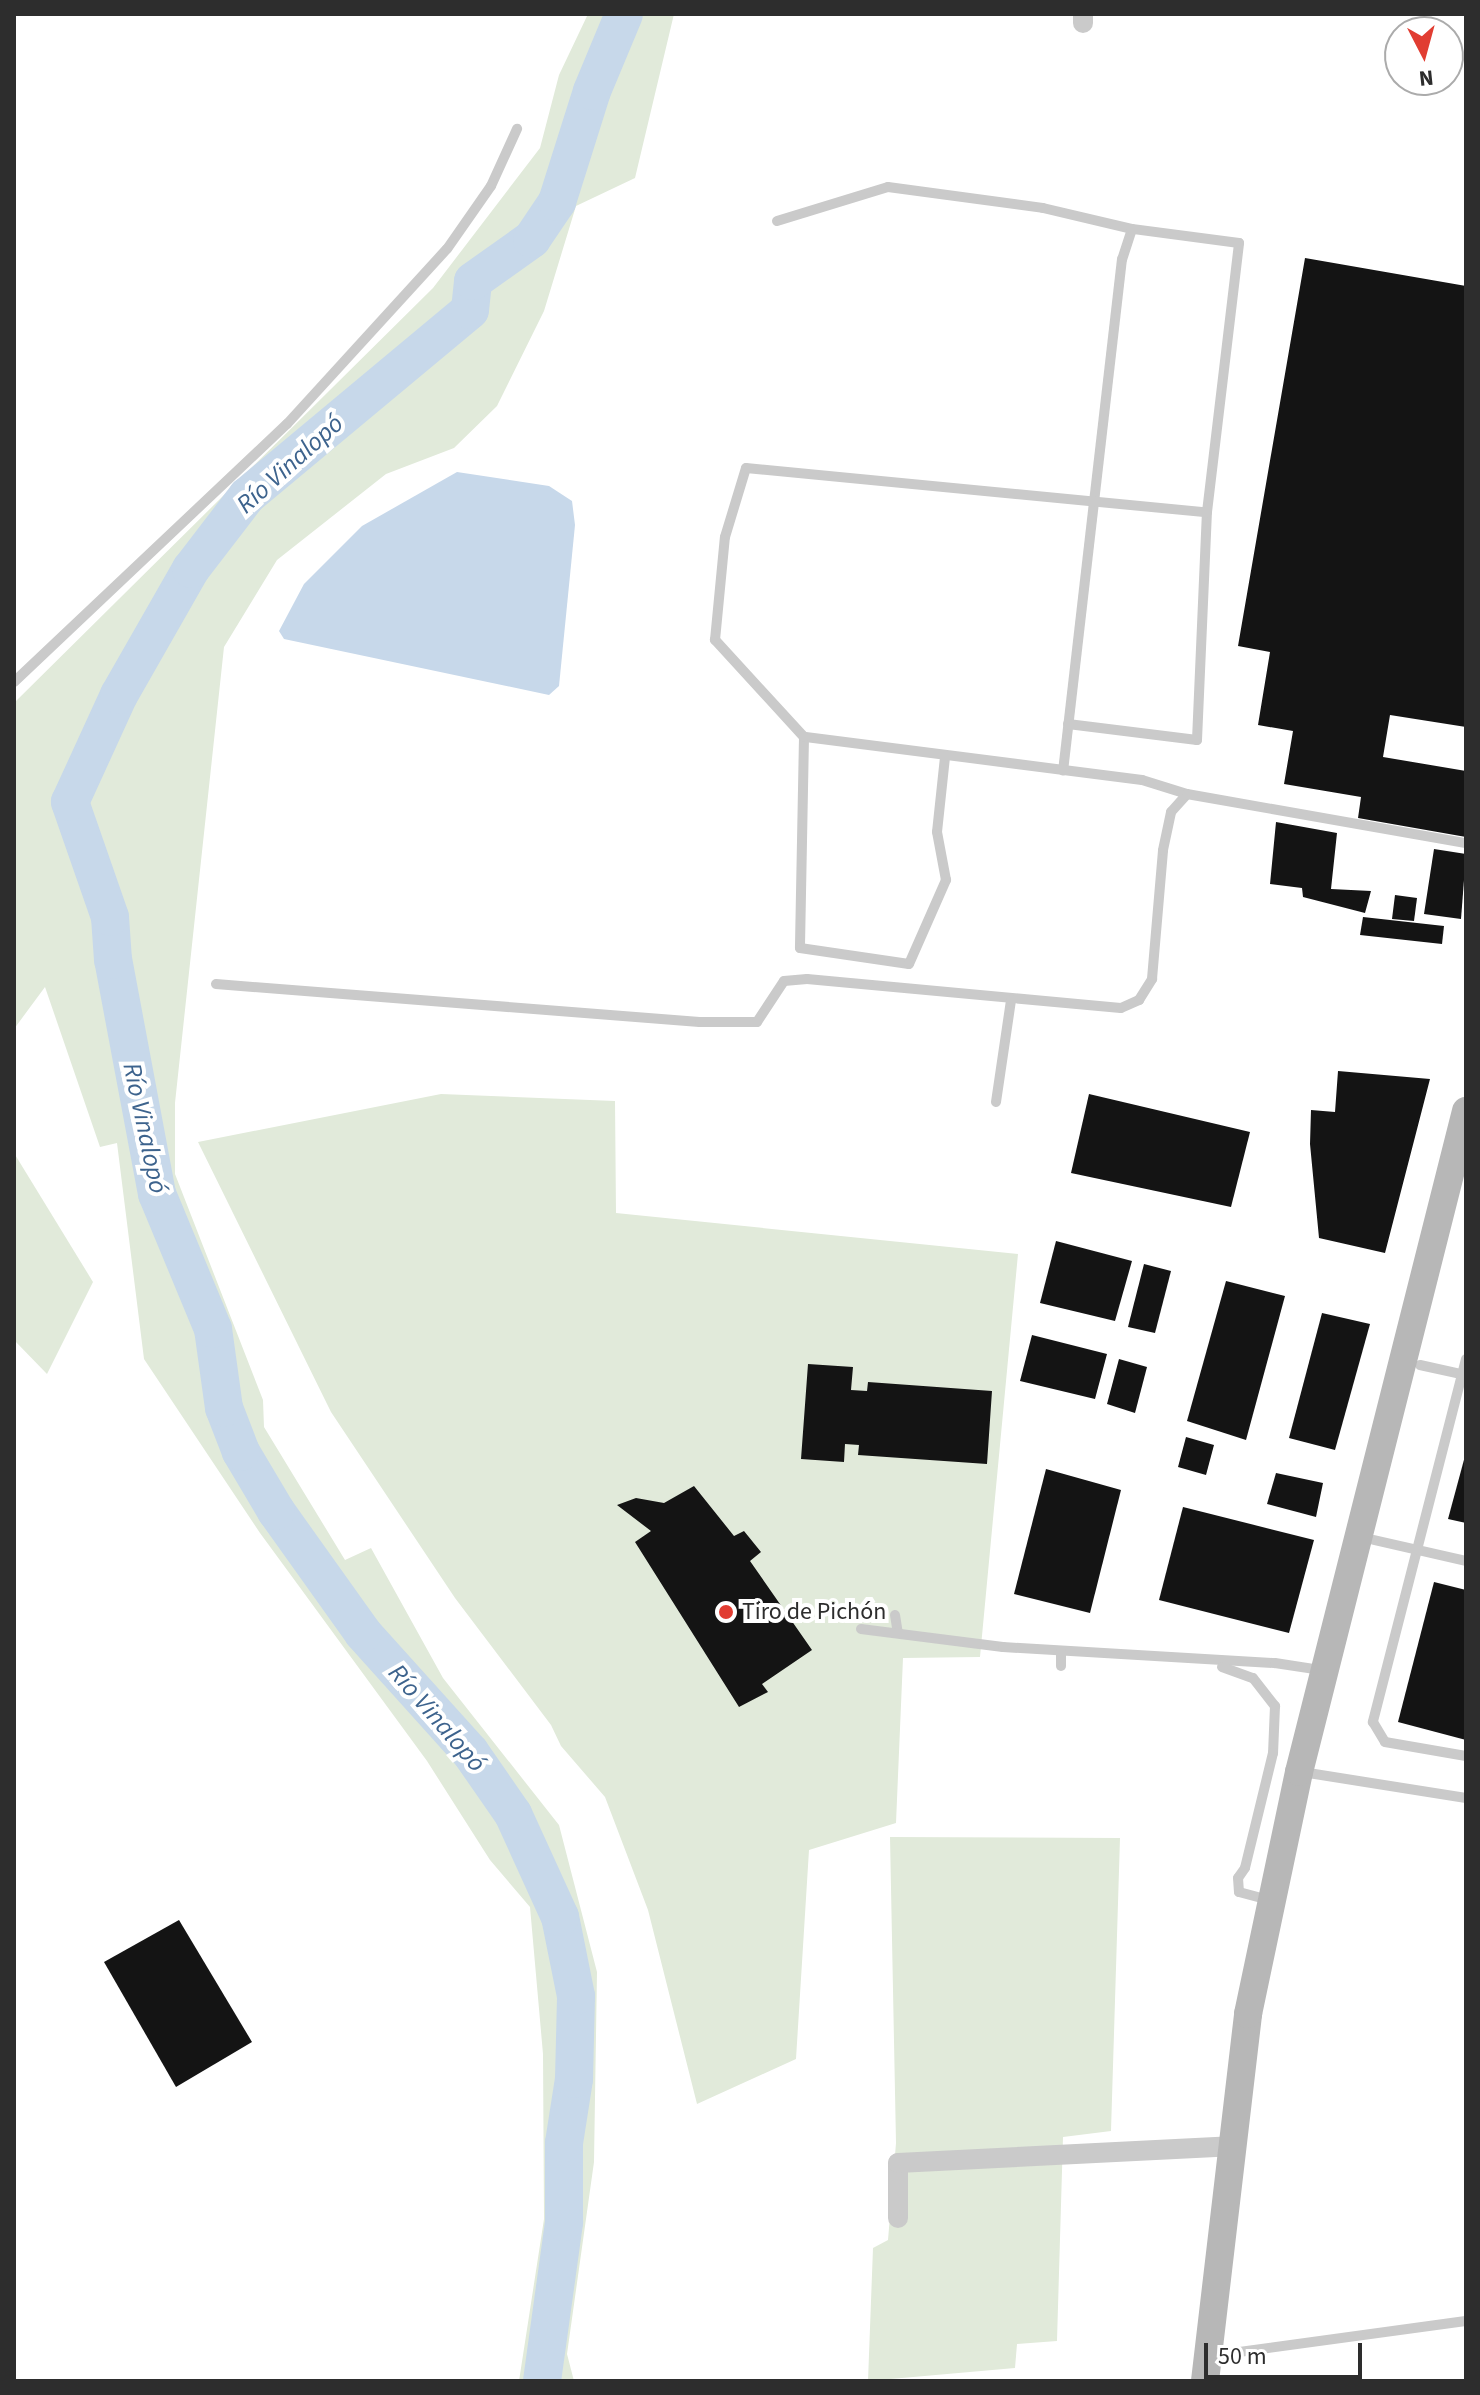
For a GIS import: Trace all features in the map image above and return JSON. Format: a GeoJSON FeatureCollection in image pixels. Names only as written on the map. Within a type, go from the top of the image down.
{"type":"FeatureCollection","features":[{"type":"Feature","properties":{"kind":"main road"},"geometry":{"type":"LineString","coordinates":[[1306,1773],[1324,1671],[1466,1111]]}},
{"type":"Feature","properties":{"kind":"main road"},"geometry":{"type":"LineString","coordinates":[[1207,2369],[1248,2014],[1306,1773],[1374,1540],[1466,1187]]}},
{"type":"Feature","properties":{"kind":"street"},"geometry":{"type":"LineString","coordinates":[[898,2218],[898,2163],[1231,2146]]}},
{"type":"Feature","properties":{"kind":"lane"},"geometry":{"type":"LineString","coordinates":[[14,682],[287,424],[447,249],[491,186],[517,129]]}},
{"type":"Feature","properties":{"kind":"lane"},"geometry":{"type":"LineString","coordinates":[[777,221],[888,187],[1043,208],[1132,229],[1239,243],[1207,512],[1197,740],[1068,724]]}},
{"type":"Feature","properties":{"kind":"lane"},"geometry":{"type":"LineString","coordinates":[[1063,771],[1122,259],[1132,229]]}},
{"type":"Feature","properties":{"kind":"lane"},"geometry":{"type":"LineString","coordinates":[[1207,512],[746,468],[725,537],[715,640],[804,737],[1142,780],[1187,794],[1466,843]]}},
{"type":"Feature","properties":{"kind":"lane"},"geometry":{"type":"LineString","coordinates":[[804,737],[800,948],[909,964],[946,880],[937,832],[945,757]]}},
{"type":"Feature","properties":{"kind":"lane"},"geometry":{"type":"LineString","coordinates":[[216,984],[700,1022],[757,1022],[784,981],[807,979],[1121,1008],[1139,1000],[1152,979],[1171,812],[1187,794]]}},
{"type":"Feature","properties":{"kind":"lane"},"geometry":{"type":"LineString","coordinates":[[996,1102],[1011,1000]]}},
{"type":"Feature","properties":{"kind":"lane"},"geometry":{"type":"LineString","coordinates":[[1466,1359],[1373,1722],[1385,1742],[1466,1756]]}},
{"type":"Feature","properties":{"kind":"lane"},"geometry":{"type":"LineString","coordinates":[[1420,1365],[1464,1374]]}},
{"type":"Feature","properties":{"kind":"lane"},"geometry":{"type":"LineString","coordinates":[[1374,1540],[1466,1561]]}},
{"type":"Feature","properties":{"kind":"lane"},"geometry":{"type":"LineString","coordinates":[[895,1615],[898,1633]]}},
{"type":"Feature","properties":{"kind":"lane"},"geometry":{"type":"LineString","coordinates":[[861,1629],[1061,1651],[1275,1663],[1324,1671]]}},
{"type":"Feature","properties":{"kind":"lane"},"geometry":{"type":"LineString","coordinates":[[1061,1651],[1061,1666]]}},
{"type":"Feature","properties":{"kind":"lane"},"geometry":{"type":"LineString","coordinates":[[1177,1659],[1234,1669],[1253,1678],[1275,1706],[1273,1753],[1245,1868],[1238,1878],[1239,1892],[1275,1901]]}},
{"type":"Feature","properties":{"kind":"lane"},"geometry":{"type":"LineString","coordinates":[[1306,1773],[1466,1798]]}},
{"type":"Feature","properties":{"kind":"lane"},"geometry":{"type":"LineString","coordinates":[[1207,2369],[1466,2321]]}},
{"type":"Feature","properties":{"kind":"green space"},"geometry":{"type":"Polygon","coordinates":[[[588,14],[674,14],[635,178],[576,206],[544,311],[497,406],[454,448],[386,474],[277,560],[224,647],[175,1103],[175,1174],[263,1400],[264,1427],[345,1560],[371,1548],[443,1678],[559,1825],[597,1972],[594,2162],[567,2354],[574,2381],[519,2381],[544,2219],[543,2054],[530,1907],[490,1860],[427,1761],[260,1533],[144,1359],[117,1143],[100,1147],[45,987],[14,1029],[14,703],[433,288],[540,148],[559,75],[588,14]]]}},
{"type":"Feature","properties":{"kind":"green space","name":"Tiro de Pichón"},"geometry":{"type":"Polygon","coordinates":[[[441,1094],[615,1101],[616,1213],[1018,1254],[980,1657],[903,1658],[896,1823],[809,1850],[796,2059],[697,2104],[648,1910],[605,1797],[561,1746],[551,1725],[455,1598],[331,1412],[198,1142],[441,1094]]]}},
{"type":"Feature","properties":{"kind":"green space"},"geometry":{"type":"Polygon","coordinates":[[[14,1153],[93,1282],[47,1374],[14,1340],[14,1153]]]}},
{"type":"Feature","properties":{"kind":"green space"},"geometry":{"type":"Polygon","coordinates":[[[890,1837],[1120,1838],[1111,2131],[1063,2137],[1057,2341],[1017,2344],[1015,2368],[868,2381],[873,2248],[888,2240],[896,2143],[890,1837]]]}},
{"type":"Feature","properties":{"kind":"water"},"geometry":{"type":"Polygon","coordinates":[[[457,472],[549,486],[572,501],[575,525],[559,686],[549,695],[284,639],[279,631],[304,584],[362,526],[457,472]]]}},
{"type":"Feature","properties":{"kind":"building"},"geometry":{"type":"Polygon","coordinates":[[[1305,258],[1466,286],[1466,727],[1390,715],[1383,757],[1466,771],[1466,837],[1358,818],[1361,797],[1284,784],[1293,731],[1258,725],[1270,652],[1238,646],[1305,258]]]}},
{"type":"Feature","properties":{"kind":"building"},"geometry":{"type":"Polygon","coordinates":[[[1276,822],[1337,833],[1331,889],[1371,891],[1365,913],[1303,897],[1302,888],[1270,884],[1276,822]]]}},
{"type":"Feature","properties":{"kind":"building"},"geometry":{"type":"Polygon","coordinates":[[[1434,849],[1466,854],[1461,919],[1424,914],[1434,849]]]}},
{"type":"Feature","properties":{"kind":"building"},"geometry":{"type":"Polygon","coordinates":[[[1395,895],[1417,898],[1414,921],[1392,919],[1395,895]]]}},
{"type":"Feature","properties":{"kind":"building"},"geometry":{"type":"Polygon","coordinates":[[[1363,917],[1444,926],[1442,944],[1360,935],[1363,917]]]}},
{"type":"Feature","properties":{"kind":"building"},"geometry":{"type":"Polygon","coordinates":[[[1338,1071],[1430,1079],[1385,1253],[1319,1238],[1310,1144],[1311,1110],[1335,1112],[1338,1071]]]}},
{"type":"Feature","properties":{"kind":"building"},"geometry":{"type":"Polygon","coordinates":[[[1089,1094],[1250,1132],[1231,1207],[1071,1173],[1089,1094]]]}},
{"type":"Feature","properties":{"kind":"building"},"geometry":{"type":"Polygon","coordinates":[[[1056,1241],[1132,1261],[1115,1321],[1040,1303],[1056,1241]]]}},
{"type":"Feature","properties":{"kind":"building"},"geometry":{"type":"Polygon","coordinates":[[[1144,1264],[1171,1271],[1155,1333],[1128,1327],[1144,1264]]]}},
{"type":"Feature","properties":{"kind":"building"},"geometry":{"type":"Polygon","coordinates":[[[1226,1281],[1285,1296],[1246,1440],[1187,1421],[1226,1281]]]}},
{"type":"Feature","properties":{"kind":"building"},"geometry":{"type":"Polygon","coordinates":[[[1322,1313],[1370,1324],[1335,1450],[1289,1438],[1322,1313]]]}},
{"type":"Feature","properties":{"kind":"building"},"geometry":{"type":"Polygon","coordinates":[[[1032,1335],[1107,1354],[1095,1399],[1020,1381],[1032,1335]]]}},
{"type":"Feature","properties":{"kind":"building"},"geometry":{"type":"Polygon","coordinates":[[[1119,1359],[1147,1367],[1135,1413],[1107,1404],[1119,1359]]]}},
{"type":"Feature","properties":{"kind":"building"},"geometry":{"type":"Polygon","coordinates":[[[808,1364],[853,1367],[851,1390],[867,1391],[868,1382],[992,1391],[987,1464],[858,1455],[859,1445],[845,1444],[844,1462],[801,1459],[808,1364]]]}},
{"type":"Feature","properties":{"kind":"building"},"geometry":{"type":"Polygon","coordinates":[[[1186,1437],[1214,1445],[1206,1475],[1178,1467],[1186,1437]]]}},
{"type":"Feature","properties":{"kind":"building"},"geometry":{"type":"Polygon","coordinates":[[[1466,1456],[1466,1523],[1448,1519],[1466,1456]]]}},
{"type":"Feature","properties":{"kind":"building"},"geometry":{"type":"Polygon","coordinates":[[[1046,1469],[1121,1490],[1090,1613],[1014,1594],[1046,1469]]]}},
{"type":"Feature","properties":{"kind":"building"},"geometry":{"type":"Polygon","coordinates":[[[1276,1473],[1323,1483],[1316,1517],[1267,1504],[1276,1473]]]}},
{"type":"Feature","properties":{"kind":"building"},"geometry":{"type":"Polygon","coordinates":[[[694,1486],[734,1536],[744,1531],[761,1552],[750,1561],[812,1650],[762,1684],[768,1692],[739,1707],[635,1542],[651,1531],[617,1505],[636,1498],[664,1503],[694,1486]]]}},
{"type":"Feature","properties":{"kind":"building"},"geometry":{"type":"Polygon","coordinates":[[[1183,1507],[1314,1540],[1289,1633],[1159,1600],[1183,1507]]]}},
{"type":"Feature","properties":{"kind":"building"},"geometry":{"type":"Polygon","coordinates":[[[1434,1582],[1466,1590],[1466,1740],[1398,1722],[1434,1582]]]}},
{"type":"Feature","properties":{"kind":"building"},"geometry":{"type":"Polygon","coordinates":[[[179,1920],[252,2042],[176,2087],[104,1962],[179,1920]]]}},
{"type":"Feature","properties":{"kind":"waterway","name":"Río Vinalopó"},"geometry":{"type":"LineString","coordinates":[[542,2381],[564,2222],[564,2143],[574,2079],[576,1996],[560,1917],[513,1814],[470,1752],[363,1633],[276,1511],[241,1452],[224,1408],[213,1329],[157,1194],[113,960],[110,917],[70,802],[119,695],[191,569],[247,496],[470,310],[473,281],[532,239],[557,202],[592,91],[624,14]]}},
{"type":"Feature","properties":{"kind":"place","name":"Tiro de Pichón"},"geometry":{"type":"Point","coordinates":[726,1612]}}]}
